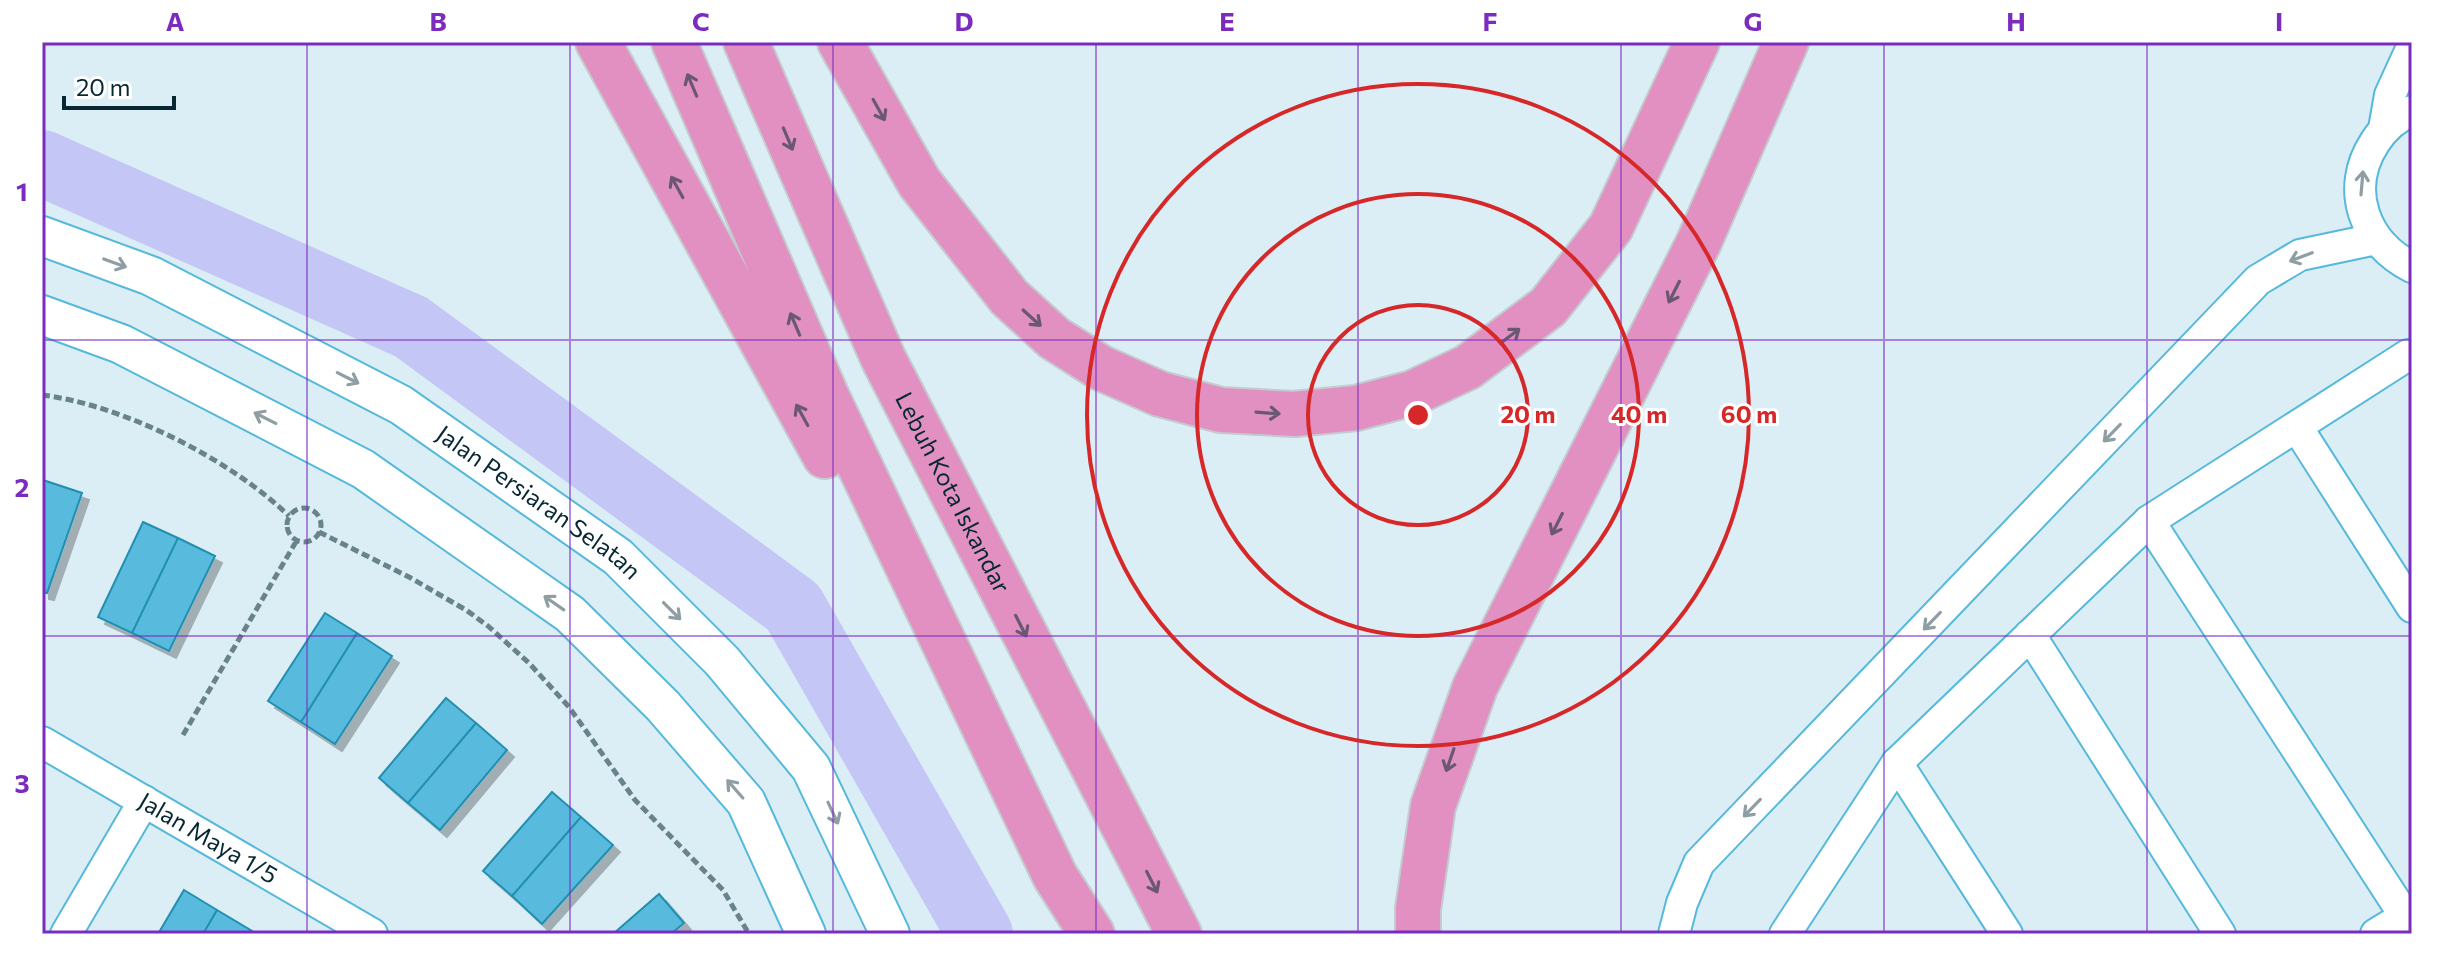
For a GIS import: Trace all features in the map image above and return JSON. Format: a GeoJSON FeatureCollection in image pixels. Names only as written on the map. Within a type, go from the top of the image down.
{"type":"FeatureCollection","features":[{"type":"Feature","properties":{"kind":"highway"},"geometry":{"type":"LineString","coordinates":[[598,42],[1055,876],[1092,934]]}},
{"type":"Feature","properties":{"kind":"highway"},"geometry":{"type":"LineString","coordinates":[[674,42],[826,395],[1055,876]]}},
{"type":"Feature","properties":{"kind":"highway","name":"Lebuh Kota Iskandar"},"geometry":{"type":"LineString","coordinates":[[746,42],[883,358],[1179,934]]}},
{"type":"Feature","properties":{"kind":"highway"},"geometry":{"type":"LineString","coordinates":[[840,42],[919,182],[1009,297],[1054,338],[1101,368],[1160,394],[1221,410],[1294,414],[1356,408],[1413,393],[1468,367],[1548,307],[1611,227],[1697,42]]}},
{"type":"Feature","properties":{"kind":"highway"},"geometry":{"type":"LineString","coordinates":[[1418,934],[1418,909],[1433,806],[1475,687],[1699,242],[1786,42]]}},
{"type":"Feature","properties":{"kind":"street"},"geometry":{"type":"LineString","coordinates":[[1699,242],[1804,42]]}},
{"type":"Feature","properties":{"kind":"street"},"geometry":{"type":"LineString","coordinates":[[2384,129],[2390,95],[2412,47]]}},
{"type":"Feature","properties":{"kind":"street"},"geometry":{"type":"LineString","coordinates":[[2412,111],[2384,129],[2367,154],[2360,183],[2362,212],[2376,239],[2396,259],[2412,267]]}},
{"type":"Feature","properties":{"kind":"street","name":"Jalan Persiaran Selatan"},"geometry":{"type":"LineString","coordinates":[[42,236],[151,276],[401,405],[618,557],[722,661],[811,768],[890,934]]}},
{"type":"Feature","properties":{"kind":"street"},"geometry":{"type":"LineString","coordinates":[[1674,934],[1682,903],[1699,863],[2258,280],[2300,255],[2376,239]]}},
{"type":"Feature","properties":{"kind":"street"},"geometry":{"type":"LineString","coordinates":[[42,315],[121,344],[363,469],[570,614],[663,706],[746,802],[806,934]]}},
{"type":"Feature","properties":{"kind":"street"},"geometry":{"type":"LineString","coordinates":[[1801,926],[1897,763],[2149,521],[2408,355],[2412,356]]}},
{"type":"Feature","properties":{"kind":"street"},"geometry":{"type":"LineString","coordinates":[[2297,427],[2412,607]]}},
{"type":"Feature","properties":{"kind":"street"},"geometry":{"type":"LineString","coordinates":[[2149,521],[2410,918],[2376,934]]}},
{"type":"Feature","properties":{"kind":"street"},"geometry":{"type":"LineString","coordinates":[[2030,635],[2220,934]]}},
{"type":"Feature","properties":{"kind":"street","name":"Jalan Maya 1/5"},"geometry":{"type":"LineString","coordinates":[[42,742],[372,934]]}},
{"type":"Feature","properties":{"kind":"street"},"geometry":{"type":"LineString","coordinates":[[1897,763],[2007,934]]}},
{"type":"Feature","properties":{"kind":"street"},"geometry":{"type":"LineString","coordinates":[[66,934],[144,801]]}},
{"type":"Feature","properties":{"kind":"path"},"geometry":{"type":"LineString","coordinates":[[42,395],[127,416],[245,479],[289,516]]}},
{"type":"Feature","properties":{"kind":"path"},"geometry":{"type":"LineString","coordinates":[[305,508],[313,511],[319,517],[319,532],[305,541],[297,540],[290,534],[287,525],[289,516],[305,508]]}},
{"type":"Feature","properties":{"kind":"path"},"geometry":{"type":"LineString","coordinates":[[319,532],[409,577],[466,610],[529,663],[569,707],[635,800],[723,890],[749,934]]}},
{"type":"Feature","properties":{"kind":"path"},"geometry":{"type":"LineString","coordinates":[[183,735],[297,540]]}},
{"type":"Feature","properties":{"kind":"building"},"geometry":{"type":"Polygon","coordinates":[[[43,480],[82,493],[47,593],[42,592],[43,480]]]}},
{"type":"Feature","properties":{"kind":"building"},"geometry":{"type":"Polygon","coordinates":[[[143,522],[178,538],[132,633],[98,617],[143,522]]]}},
{"type":"Feature","properties":{"kind":"building"},"geometry":{"type":"Polygon","coordinates":[[[178,538],[215,556],[169,651],[132,633],[178,538]]]}},
{"type":"Feature","properties":{"kind":"building"},"geometry":{"type":"Polygon","coordinates":[[[325,613],[357,633],[301,722],[268,701],[325,613]]]}},
{"type":"Feature","properties":{"kind":"building"},"geometry":{"type":"Polygon","coordinates":[[[357,633],[392,656],[335,744],[301,722],[357,633]]]}},
{"type":"Feature","properties":{"kind":"building"},"geometry":{"type":"Polygon","coordinates":[[[446,698],[476,723],[408,803],[379,778],[446,698]]]}},
{"type":"Feature","properties":{"kind":"building"},"geometry":{"type":"Polygon","coordinates":[[[476,723],[507,750],[440,830],[408,803],[476,723]]]}},
{"type":"Feature","properties":{"kind":"building"},"geometry":{"type":"Polygon","coordinates":[[[552,792],[581,817],[512,896],[483,871],[552,792]]]}},
{"type":"Feature","properties":{"kind":"building"},"geometry":{"type":"Polygon","coordinates":[[[581,817],[613,845],[542,924],[512,896],[581,817]]]}},
{"type":"Feature","properties":{"kind":"building"},"geometry":{"type":"Polygon","coordinates":[[[184,890],[217,910],[203,934],[158,934],[184,890]]]}},
{"type":"Feature","properties":{"kind":"building"},"geometry":{"type":"Polygon","coordinates":[[[659,894],[684,923],[671,934],[613,934],[659,894]]]}},
{"type":"Feature","properties":{"kind":"building"},"geometry":{"type":"Polygon","coordinates":[[[217,910],[252,931],[251,934],[203,934],[217,910]]]}},
{"type":"Feature","properties":{"kind":"waterway"},"geometry":{"type":"LineString","coordinates":[[42,163],[411,327],[793,607],[980,934]]}}]}
